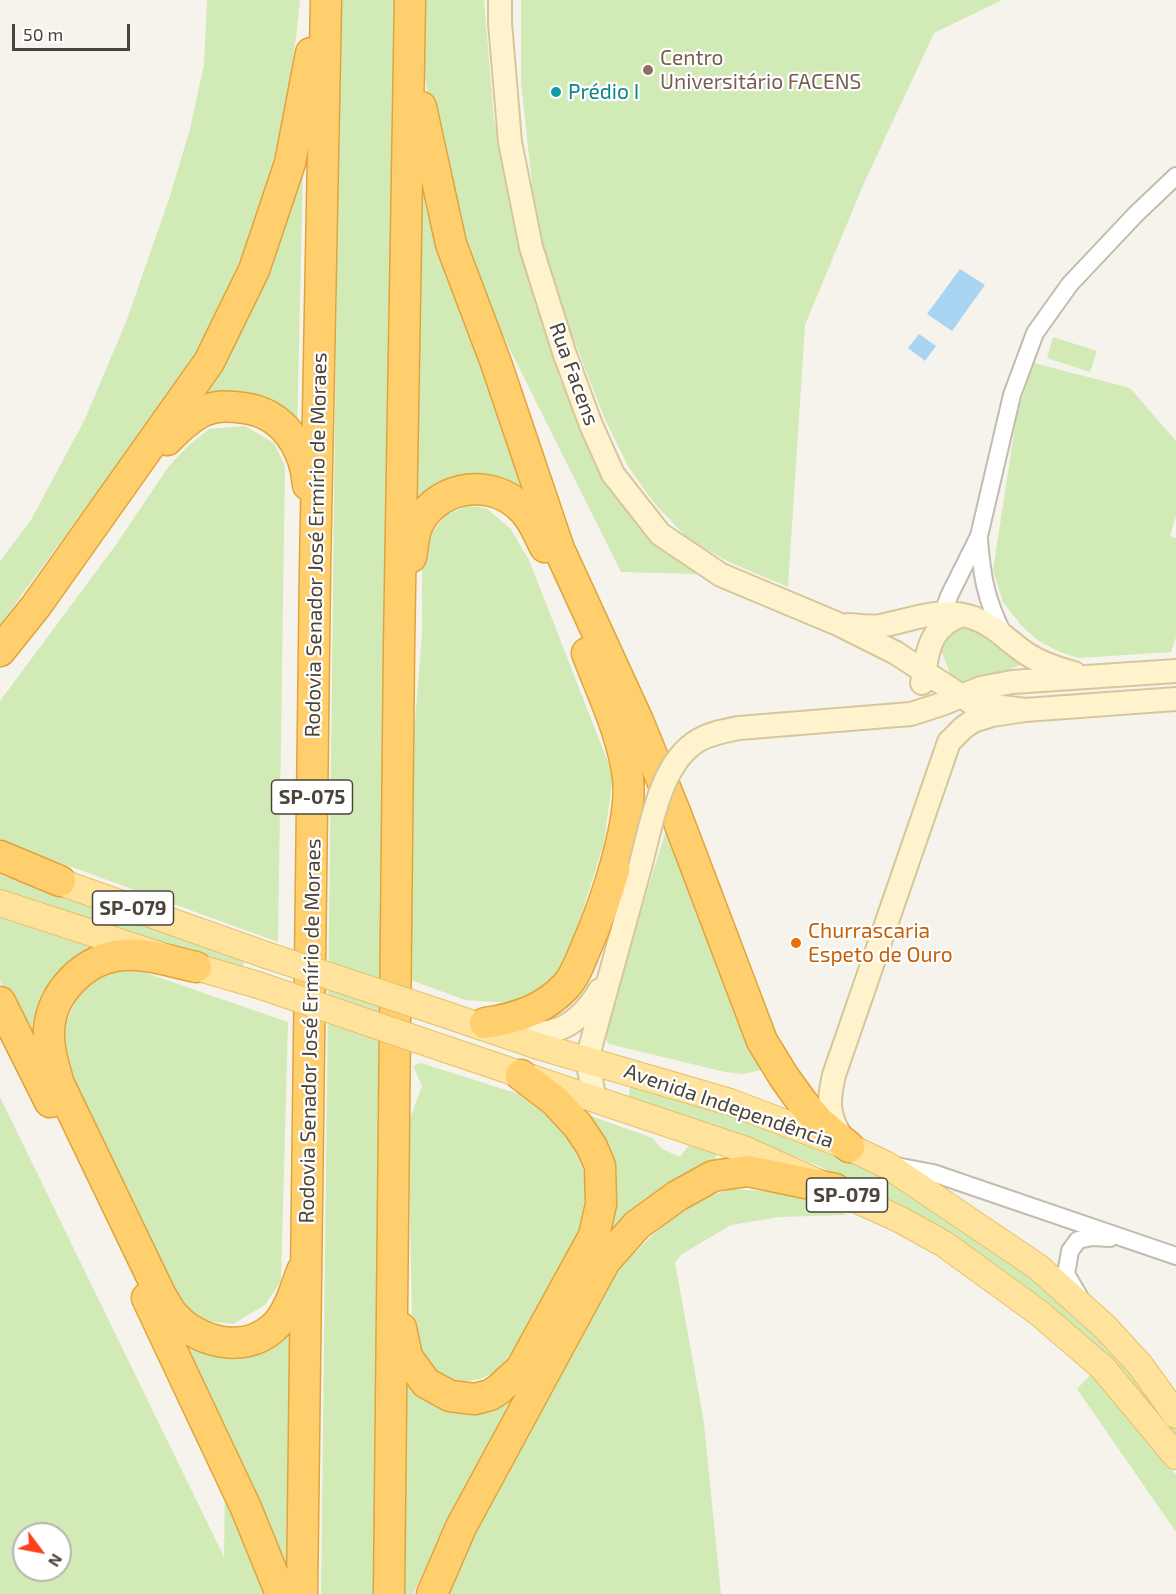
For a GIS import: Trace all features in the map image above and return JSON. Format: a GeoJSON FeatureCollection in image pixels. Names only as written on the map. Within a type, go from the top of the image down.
{"type":"FeatureCollection","features":[{"type":"Feature","properties":{"kind":"highway"},"geometry":{"type":"LineString","coordinates":[[0,651],[36,606],[209,362],[254,270],[290,163],[321,0]]}},
{"type":"Feature","properties":{"kind":"highway","name":"Rodovia Senador José Ermírio de Moraes"},"geometry":{"type":"LineString","coordinates":[[302,1594],[315,569],[326,0]]}},
{"type":"Feature","properties":{"kind":"highway"},"geometry":{"type":"LineString","coordinates":[[389,1594],[399,646],[410,6]]}},
{"type":"Feature","properties":{"kind":"highway"},"geometry":{"type":"LineString","coordinates":[[410,6],[422,119],[451,244],[496,363],[559,549],[638,721],[678,817],[762,1041],[802,1102],[819,1122],[849,1147]]}},
{"type":"Feature","properties":{"kind":"highway"},"geometry":{"type":"LineString","coordinates":[[0,670],[168,439],[185,423],[203,411],[222,406],[258,410],[269,414],[288,429],[308,481],[315,569]]}},
{"type":"Feature","properties":{"kind":"highway"},"geometry":{"type":"LineString","coordinates":[[399,646],[416,529],[426,513],[446,495],[469,489],[487,489],[506,496],[519,505],[531,519],[548,553],[624,753],[628,781],[619,849],[602,908],[576,972],[568,984],[547,1002],[515,1017],[485,1023]]}},
{"type":"Feature","properties":{"kind":"highway"},"geometry":{"type":"LineString","coordinates":[[0,856],[60,881]]}},
{"type":"Feature","properties":{"kind":"highway"},"geometry":{"type":"LineString","coordinates":[[196,967],[155,958],[124,955],[99,960],[76,976],[56,1001],[49,1029],[51,1058],[59,1084],[161,1296],[172,1313],[188,1327],[208,1339],[225,1343],[257,1340],[275,1327],[291,1302],[308,1257]]}},
{"type":"Feature","properties":{"kind":"highway"},"geometry":{"type":"LineString","coordinates":[[0,1002],[148,1300],[246,1508],[281,1594]]}},
{"type":"Feature","properties":{"kind":"highway"},"geometry":{"type":"LineString","coordinates":[[392,1289],[407,1357],[426,1383],[450,1396],[475,1399],[498,1390],[521,1369],[594,1236],[601,1204],[600,1166],[592,1147],[578,1126],[555,1101],[521,1075]]}},
{"type":"Feature","properties":{"kind":"highway"},"geometry":{"type":"LineString","coordinates":[[432,1594],[461,1527],[605,1261],[637,1225],[677,1196],[713,1176],[747,1171],[835,1189]]}},
{"type":"Feature","properties":{"kind":"main road","name":"Rua Facens"},"geometry":{"type":"LineString","coordinates":[[500,0],[510,142],[531,247],[568,362],[591,425],[613,474],[660,534],[698,561],[747,587],[838,624],[896,653],[941,649]]}},
{"type":"Feature","properties":{"kind":"main road","name":"Rua Facens"},"geometry":{"type":"LineString","coordinates":[[838,624],[878,627],[916,616],[941,649]]}},
{"type":"Feature","properties":{"kind":"main road"},"geometry":{"type":"LineString","coordinates":[[912,714],[941,649],[976,619],[1002,632],[1030,656],[1054,667],[1084,676]]}},
{"type":"Feature","properties":{"kind":"main road"},"geometry":{"type":"LineString","coordinates":[[941,649],[980,706],[1025,710]]}},
{"type":"Feature","properties":{"kind":"main road"},"geometry":{"type":"LineString","coordinates":[[941,649],[994,685],[1084,676],[1176,671]]}},
{"type":"Feature","properties":{"kind":"main road"},"geometry":{"type":"LineString","coordinates":[[599,1099],[594,1095],[587,1059],[657,804],[669,772],[680,757],[697,741],[715,733],[739,728],[912,714],[923,701],[941,649]]}},
{"type":"Feature","properties":{"kind":"main road"},"geometry":{"type":"LineString","coordinates":[[849,1147],[833,1119],[829,1098],[834,1075],[949,742],[957,732],[973,721],[992,715],[1025,710],[1173,698]]}},
{"type":"Feature","properties":{"kind":"main road","name":"SP-079"},"geometry":{"type":"LineString","coordinates":[[0,863],[60,881],[266,955],[444,1014]]}},
{"type":"Feature","properties":{"kind":"main road","name":"SP-079"},"geometry":{"type":"LineString","coordinates":[[0,903],[196,967]]}},
{"type":"Feature","properties":{"kind":"main road","name":"Avenida Independência"},"geometry":{"type":"LineString","coordinates":[[196,967],[258,985],[746,1150],[899,1219],[944,1244],[1039,1312],[1103,1368],[1176,1456]]}},
{"type":"Feature","properties":{"kind":"main road"},"geometry":{"type":"LineString","coordinates":[[444,1014],[530,1034],[547,1034],[572,1022],[590,1006],[609,973]]}},
{"type":"Feature","properties":{"kind":"main road","name":"Avenida Independência"},"geometry":{"type":"LineString","coordinates":[[444,1014],[730,1102],[849,1147],[887,1165],[1038,1266],[1090,1313],[1140,1365],[1176,1415]]}},
{"type":"Feature","properties":{"kind":"street"},"geometry":{"type":"LineString","coordinates":[[941,649],[979,536],[1012,395],[1035,333],[1070,284],[1136,214],[1176,176]]}},
{"type":"Feature","properties":{"kind":"street"},"geometry":{"type":"LineString","coordinates":[[979,536],[984,588],[1002,632]]}},
{"type":"Feature","properties":{"kind":"street"},"geometry":{"type":"LineString","coordinates":[[887,1165],[933,1173],[1176,1256]]}},
{"type":"Feature","properties":{"kind":"street"},"geometry":{"type":"LineString","coordinates":[[1090,1313],[1066,1274],[1070,1251],[1078,1240],[1092,1237],[1123,1238]]}},
{"type":"Feature","properties":{"kind":"green space"},"geometry":{"type":"Polygon","coordinates":[[[207,0],[300,0],[286,105],[260,208],[236,274],[196,351],[147,424],[0,625],[0,561],[31,520],[85,419],[126,322],[169,199],[190,129],[204,64],[207,0]]]}},
{"type":"Feature","properties":{"kind":"green space"},"geometry":{"type":"Polygon","coordinates":[[[340,0],[394,0],[376,1594],[321,1594],[340,0]]]}},
{"type":"Feature","properties":{"kind":"green space"},"geometry":{"type":"Polygon","coordinates":[[[424,0],[484,0],[494,120],[529,279],[560,380],[609,479],[655,539],[698,574],[621,572],[460,249],[435,139],[423,64],[424,0]]]}},
{"type":"Feature","properties":{"kind":"green space"},"geometry":{"type":"Polygon","coordinates":[[[521,0],[1002,0],[934,33],[864,183],[805,325],[788,587],[729,562],[689,540],[655,504],[629,468],[604,417],[567,322],[537,231],[521,82],[521,0]]]}},
{"type":"Feature","properties":{"kind":"green space"},"geometry":{"type":"Polygon","coordinates":[[[304,127],[297,436],[202,401],[304,127]]]}},
{"type":"Feature","properties":{"kind":"green space"},"geometry":{"type":"Polygon","coordinates":[[[425,185],[528,502],[416,502],[422,186],[425,185]]]}},
{"type":"Feature","properties":{"kind":"green space"},"geometry":{"type":"Polygon","coordinates":[[[1053,337],[1097,351],[1090,372],[1047,358],[1053,337]]]}},
{"type":"Feature","properties":{"kind":"green space"},"geometry":{"type":"Polygon","coordinates":[[[1034,363],[1130,388],[1176,441],[1176,516],[1170,536],[1176,538],[1176,637],[1171,652],[1079,658],[1060,652],[1037,640],[1021,625],[1003,602],[993,570],[1017,414],[1034,363]]]}},
{"type":"Feature","properties":{"kind":"green space"},"geometry":{"type":"Polygon","coordinates":[[[245,426],[274,443],[285,466],[278,942],[0,841],[0,701],[115,546],[169,466],[209,429],[245,426]]]}},
{"type":"Feature","properties":{"kind":"green space"},"geometry":{"type":"Polygon","coordinates":[[[468,506],[486,508],[510,528],[529,560],[613,775],[604,843],[563,972],[537,993],[513,1003],[465,1000],[408,979],[412,760],[422,633],[422,567],[427,539],[447,514],[468,506]]]}},
{"type":"Feature","properties":{"kind":"green space"},"geometry":{"type":"Polygon","coordinates":[[[966,628],[989,637],[1021,665],[958,683],[951,677],[941,650],[950,635],[966,628]]]}},
{"type":"Feature","properties":{"kind":"green space"},"geometry":{"type":"Polygon","coordinates":[[[667,827],[765,1069],[743,1074],[725,1072],[609,1044],[603,1035],[667,827]]]}},
{"type":"Feature","properties":{"kind":"green space"},"geometry":{"type":"Polygon","coordinates":[[[0,875],[244,954],[243,971],[0,892],[0,875]]]}},
{"type":"Feature","properties":{"kind":"green space"},"geometry":{"type":"Polygon","coordinates":[[[0,909],[118,944],[67,972],[53,1090],[0,981],[0,909]]]}},
{"type":"Feature","properties":{"kind":"green space"},"geometry":{"type":"Polygon","coordinates":[[[123,970],[143,972],[288,1022],[281,1281],[265,1305],[233,1324],[198,1320],[181,1307],[70,1074],[58,1042],[77,998],[93,979],[123,970]]]}},
{"type":"Feature","properties":{"kind":"green space"},"geometry":{"type":"Polygon","coordinates":[[[421,1063],[525,1096],[554,1118],[575,1149],[586,1177],[581,1238],[501,1369],[480,1379],[457,1383],[430,1369],[417,1349],[412,1315],[408,1124],[422,1086],[413,1066],[421,1063]]]}},
{"type":"Feature","properties":{"kind":"green space"},"geometry":{"type":"Polygon","coordinates":[[[631,1082],[835,1153],[905,1188],[1042,1281],[1120,1356],[1176,1427],[1176,1441],[980,1255],[900,1205],[819,1166],[750,1139],[628,1099],[631,1082]]]}},
{"type":"Feature","properties":{"kind":"green space"},"geometry":{"type":"Polygon","coordinates":[[[0,1097],[224,1557],[225,1482],[270,1594],[0,1594],[0,1097]]]}},
{"type":"Feature","properties":{"kind":"green space"},"geometry":{"type":"Polygon","coordinates":[[[575,1110],[652,1138],[662,1149],[680,1157],[689,1145],[716,1153],[716,1162],[684,1176],[653,1194],[626,1215],[602,1241],[575,1110]]]}},
{"type":"Feature","properties":{"kind":"green space"},"geometry":{"type":"Polygon","coordinates":[[[731,1189],[778,1192],[814,1200],[847,1215],[780,1217],[731,1225],[682,1254],[675,1262],[704,1423],[721,1594],[443,1594],[469,1533],[613,1274],[654,1234],[691,1203],[731,1189]]]}},
{"type":"Feature","properties":{"kind":"green space"},"geometry":{"type":"Polygon","coordinates":[[[157,1306],[201,1343],[292,1316],[286,1565],[282,1565],[157,1306]]]}},
{"type":"Feature","properties":{"kind":"green space"},"geometry":{"type":"Polygon","coordinates":[[[533,1364],[443,1529],[413,1594],[402,1594],[404,1372],[446,1402],[533,1364]]]}},
{"type":"Feature","properties":{"kind":"green space"},"geometry":{"type":"Polygon","coordinates":[[[1091,1374],[1154,1445],[1176,1475],[1176,1532],[1077,1389],[1091,1374]]]}},
{"type":"Feature","properties":{"kind":"water"},"geometry":{"type":"Polygon","coordinates":[[[960,269],[985,285],[952,331],[927,314],[960,269]]]}},
{"type":"Feature","properties":{"kind":"water"},"geometry":{"type":"Polygon","coordinates":[[[919,334],[936,346],[925,361],[908,348],[919,334]]]}},
{"type":"Feature","properties":{"kind":"place","name":"Centro Universitário FACENS"},"geometry":{"type":"Point","coordinates":[648,70]}},
{"type":"Feature","properties":{"kind":"place","name":"Prédio I"},"geometry":{"type":"Point","coordinates":[556,92]}},
{"type":"Feature","properties":{"kind":"place","name":"Churrascaria Espeto de Ouro"},"geometry":{"type":"Point","coordinates":[796,943]}}]}
